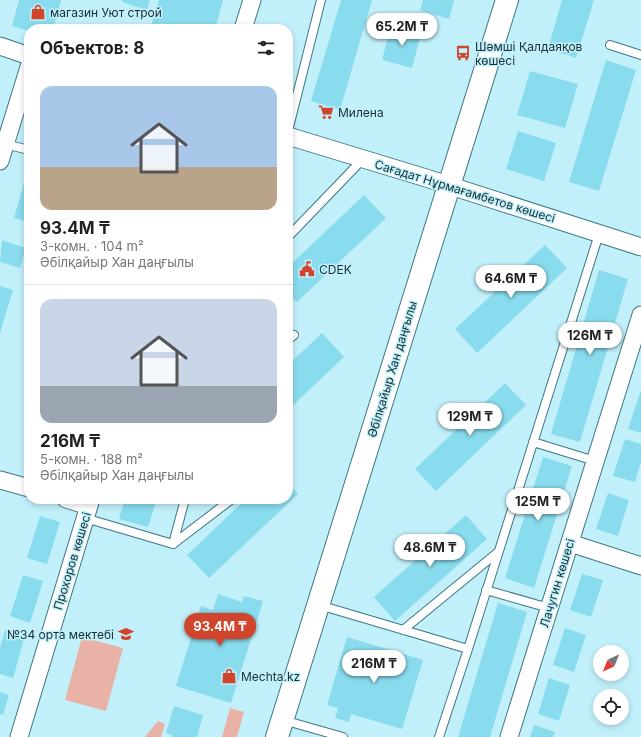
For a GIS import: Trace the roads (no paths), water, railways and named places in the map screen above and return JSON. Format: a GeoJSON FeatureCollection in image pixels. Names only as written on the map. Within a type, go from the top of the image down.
{"type":"FeatureCollection","features":[{"type":"Feature","properties":{"kind":"street"},"geometry":{"type":"LineString","coordinates":[[245,24],[252,0]]}},
{"type":"Feature","properties":{"kind":"street","name":"Әбілқайыр Хан даңғылы"},"geometry":{"type":"LineString","coordinates":[[280,729],[507,0]]}},
{"type":"Feature","properties":{"kind":"street"},"geometry":{"type":"LineString","coordinates":[[0,46],[24,54]]}},
{"type":"Feature","properties":{"kind":"street"},"geometry":{"type":"LineString","coordinates":[[0,161],[3,143],[24,82]]}},
{"type":"Feature","properties":{"kind":"street","name":"Сағадат Нұрмағамбетов көшесі"},"geometry":{"type":"LineString","coordinates":[[293,138],[362,160],[450,185],[641,247]]}},
{"type":"Feature","properties":{"kind":"street","name":"Лачугин көшесі"},"geometry":{"type":"LineString","coordinates":[[509,737],[641,315]]}},
{"type":"Feature","properties":{"kind":"street"},"geometry":{"type":"LineString","coordinates":[[0,480],[24,487]]}},
{"type":"Feature","properties":{"kind":"street"},"geometry":{"type":"LineString","coordinates":[[78,504],[88,508]]}},
{"type":"Feature","properties":{"kind":"street","name":"Прохоров көшесі"},"geometry":{"type":"LineString","coordinates":[[19,737],[88,508]]}},
{"type":"Feature","properties":{"kind":"street"},"geometry":{"type":"LineString","coordinates":[[570,543],[641,566]]}},
{"type":"Feature","properties":{"kind":"lane"},"geometry":{"type":"LineString","coordinates":[[293,111],[321,0]]}},
{"type":"Feature","properties":{"kind":"lane"},"geometry":{"type":"LineString","coordinates":[[610,45],[641,55]]}},
{"type":"Feature","properties":{"kind":"lane"},"geometry":{"type":"LineString","coordinates":[[3,143],[24,149]]}},
{"type":"Feature","properties":{"kind":"lane"},"geometry":{"type":"LineString","coordinates":[[293,232],[362,160]]}},
{"type":"Feature","properties":{"kind":"lane"},"geometry":{"type":"LineString","coordinates":[[439,737],[599,234]]}},
{"type":"Feature","properties":{"kind":"lane"},"geometry":{"type":"LineString","coordinates":[[533,442],[595,461]]}},
{"type":"Feature","properties":{"kind":"lane"},"geometry":{"type":"LineString","coordinates":[[173,544],[184,504]]}},
{"type":"Feature","properties":{"kind":"lane"},"geometry":{"type":"LineString","coordinates":[[173,544],[225,504]]}},
{"type":"Feature","properties":{"kind":"lane"},"geometry":{"type":"LineString","coordinates":[[88,508],[173,544]]}},
{"type":"Feature","properties":{"kind":"lane"},"geometry":{"type":"LineString","coordinates":[[403,630],[499,551]]}},
{"type":"Feature","properties":{"kind":"lane"},"geometry":{"type":"LineString","coordinates":[[486,590],[549,608]]}},
{"type":"Feature","properties":{"kind":"lane"},"geometry":{"type":"LineString","coordinates":[[319,605],[468,649]]}},
{"type":"Feature","properties":{"kind":"lane"},"geometry":{"type":"LineString","coordinates":[[280,729],[343,737]]}},
{"type":"Feature","properties":{"kind":"place","name":"магазин Уют строй"},"geometry":{"type":"Point","coordinates":[38,12]}},
{"type":"Feature","properties":{"kind":"place","name":"Шәмші Қалдаяқов көшесі"},"geometry":{"type":"Point","coordinates":[463,53]}},
{"type":"Feature","properties":{"kind":"place","name":"Милена"},"geometry":{"type":"Point","coordinates":[326,112]}},
{"type":"Feature","properties":{"kind":"place","name":"CDEK"},"geometry":{"type":"Point","coordinates":[307,269]}},
{"type":"Feature","properties":{"kind":"place","name":"№34 орта мектебі"},"geometry":{"type":"Point","coordinates":[126,634]}},
{"type":"Feature","properties":{"kind":"place","name":"Mechta.kz"},"geometry":{"type":"Point","coordinates":[229,676]}}]}
